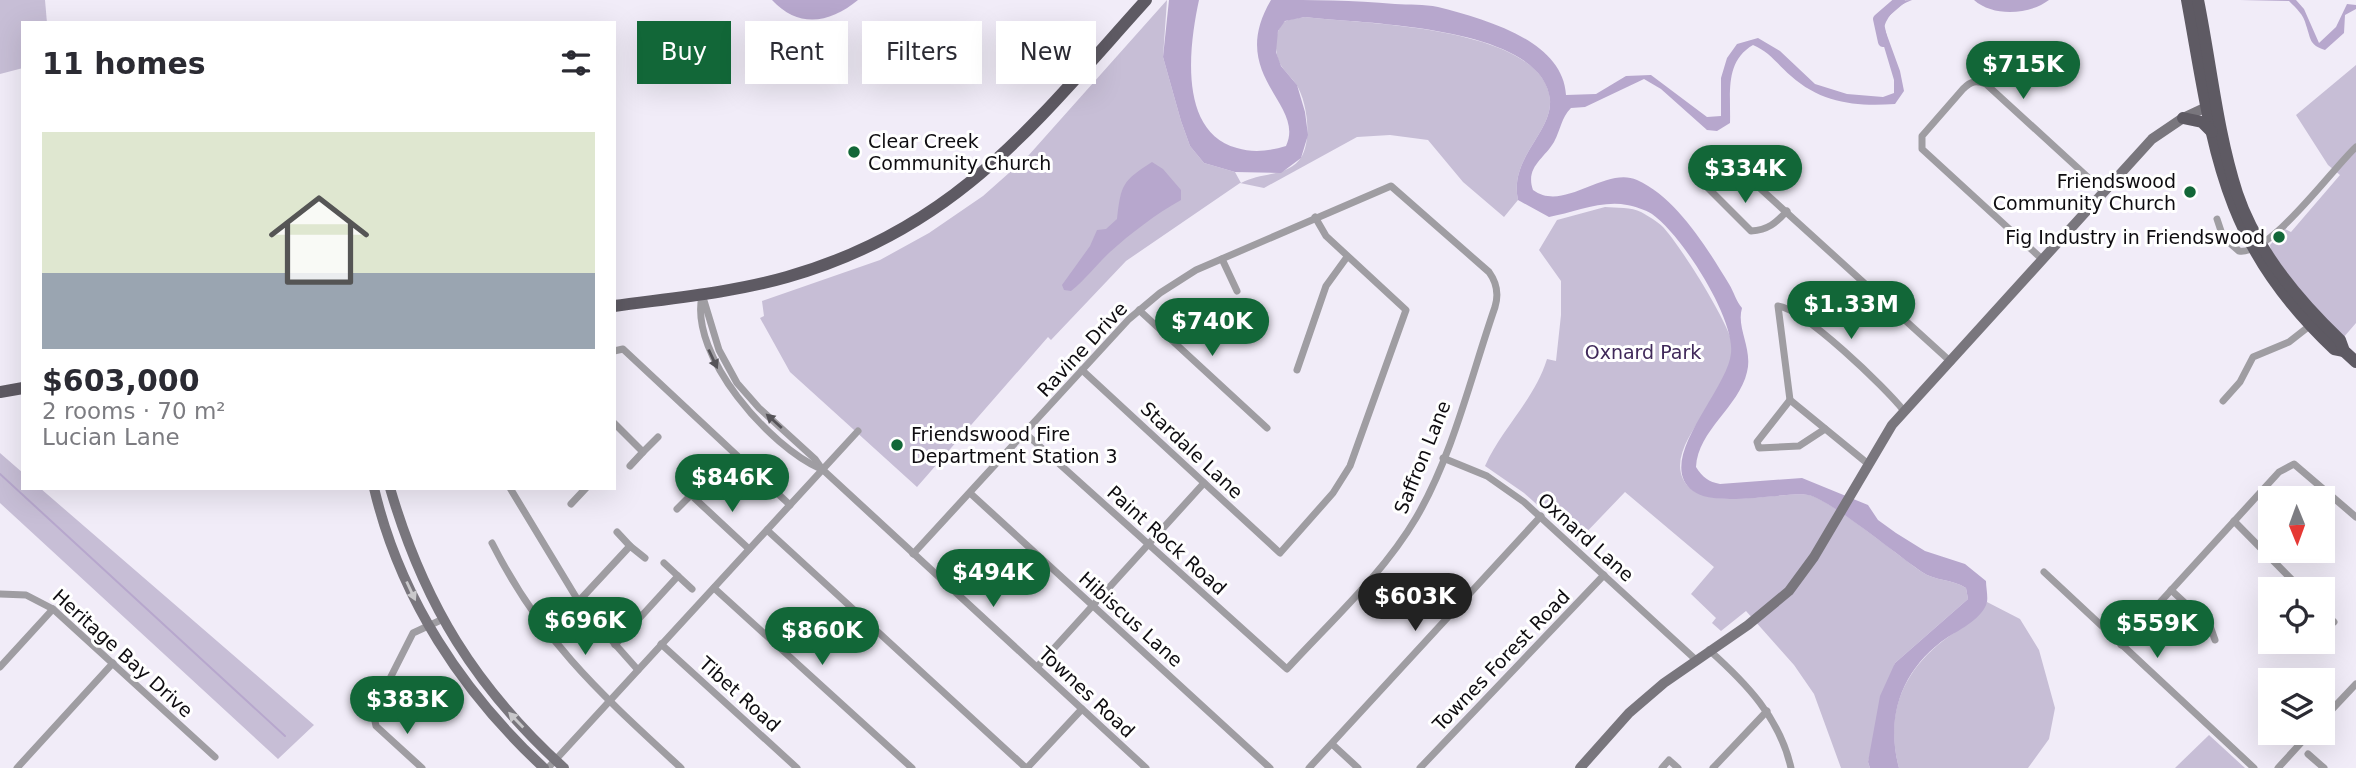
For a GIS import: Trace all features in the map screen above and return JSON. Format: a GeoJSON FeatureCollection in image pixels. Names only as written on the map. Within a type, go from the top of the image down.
{"type":"FeatureCollection","features":[{"type":"Feature","properties":{"kind":"main road"},"geometry":{"type":"LineString","coordinates":[[2187,0],[2212,104],[2238,195],[2257,247]]}},
{"type":"Feature","properties":{"kind":"main road"},"geometry":{"type":"LineString","coordinates":[[2198,0],[2212,104],[2212,132],[2223,181],[2257,247],[2313,322],[2340,340],[2344,351],[2356,362]]}},
{"type":"Feature","properties":{"kind":"main road"},"geometry":{"type":"LineString","coordinates":[[616,306],[756,285],[816,268],[884,239],[931,212],[973,182],[1010,149],[1143,4]]}},
{"type":"Feature","properties":{"kind":"main road"},"geometry":{"type":"LineString","coordinates":[[1580,768],[1629,713],[1695,659],[1776,603],[1806,569],[1865,468],[1904,411],[2152,139],[2183,118],[2212,104]]}},
{"type":"Feature","properties":{"kind":"main road"},"geometry":{"type":"LineString","coordinates":[[2183,118],[2202,122],[2212,132]]}},
{"type":"Feature","properties":{"kind":"main road"},"geometry":{"type":"LineString","coordinates":[[0,391],[21,388]]}},
{"type":"Feature","properties":{"kind":"main road"},"geometry":{"type":"LineString","coordinates":[[375,490],[400,567],[428,625],[479,702],[549,765],[564,768]]}},
{"type":"Feature","properties":{"kind":"main road"},"geometry":{"type":"LineString","coordinates":[[391,490],[400,523],[441,620],[475,671],[549,765]]}},
{"type":"Feature","properties":{"kind":"main road"},"geometry":{"type":"LineString","coordinates":[[386,527],[400,523]]}},
{"type":"Feature","properties":{"kind":"street"},"geometry":{"type":"LineString","coordinates":[[2043,260],[1922,149],[1922,136],[1941,113],[1969,82],[1977,80],[1986,84],[2104,192]]}},
{"type":"Feature","properties":{"kind":"street"},"geometry":{"type":"LineString","coordinates":[[2217,219],[2223,237],[2231,247],[2243,252],[2257,247],[2356,147]]}},
{"type":"Feature","properties":{"kind":"street"},"geometry":{"type":"LineString","coordinates":[[1718,151],[1951,362]]}},
{"type":"Feature","properties":{"kind":"street"},"geometry":{"type":"LineString","coordinates":[[1705,185],[1751,231],[1773,225],[1787,211]]}},
{"type":"Feature","properties":{"kind":"street","name":"Ravine Drive"},"geometry":{"type":"LineString","coordinates":[[913,554],[1139,310],[1183,278],[1315,217],[1391,186]]}},
{"type":"Feature","properties":{"kind":"street","name":"Saffron Lane"},"geometry":{"type":"LineString","coordinates":[[1287,669],[1406,534],[1426,500],[1498,297],[1495,282],[1489,272],[1391,186]]}},
{"type":"Feature","properties":{"kind":"street"},"geometry":{"type":"LineString","coordinates":[[1297,370],[1326,286],[1347,257],[1326,236],[1315,217]]}},
{"type":"Feature","properties":{"kind":"street","name":"Stardale Lane"},"geometry":{"type":"LineString","coordinates":[[1082,370],[1280,553],[1342,480],[1368,419],[1406,310],[1347,257]]}},
{"type":"Feature","properties":{"kind":"street"},"geometry":{"type":"LineString","coordinates":[[1222,259],[1237,291]]}},
{"type":"Feature","properties":{"kind":"street","name":"Townes Road"},"geometry":{"type":"LineString","coordinates":[[702,294],[699,310],[709,352],[728,387],[749,411],[806,462],[822,469],[1146,768]]}},
{"type":"Feature","properties":{"kind":"street"},"geometry":{"type":"LineString","coordinates":[[1865,468],[1790,400],[1778,306],[1787,307],[1828,337],[1904,411]]}},
{"type":"Feature","properties":{"kind":"street"},"geometry":{"type":"LineString","coordinates":[[1139,310],[1267,428]]}},
{"type":"Feature","properties":{"kind":"street"},"geometry":{"type":"LineString","coordinates":[[2223,401],[2240,382],[2253,357],[2289,342],[2313,322]]}},
{"type":"Feature","properties":{"kind":"street"},"geometry":{"type":"LineString","coordinates":[[616,350],[622,349],[790,505]]}},
{"type":"Feature","properties":{"kind":"street"},"geometry":{"type":"LineString","coordinates":[[1790,400],[1757,442],[1759,448],[1799,446],[1825,429]]}},
{"type":"Feature","properties":{"kind":"street"},"geometry":{"type":"LineString","coordinates":[[616,425],[643,452]]}},
{"type":"Feature","properties":{"kind":"street"},"geometry":{"type":"LineString","coordinates":[[549,765],[858,431]]}},
{"type":"Feature","properties":{"kind":"street","name":"Paint Rock Road"},"geometry":{"type":"LineString","coordinates":[[1025,433],[1287,669]]}},
{"type":"Feature","properties":{"kind":"street"},"geometry":{"type":"LineString","coordinates":[[630,466],[658,437]]}},
{"type":"Feature","properties":{"kind":"street","name":"Oxnard Lane"},"geometry":{"type":"LineString","coordinates":[[1443,458],[1488,477],[1541,516],[1695,659]]}},
{"type":"Feature","properties":{"kind":"street"},"geometry":{"type":"LineString","coordinates":[[2121,645],[2279,472],[2294,464],[2356,517]]}},
{"type":"Feature","properties":{"kind":"street"},"geometry":{"type":"LineString","coordinates":[[677,509],[706,479]]}},
{"type":"Feature","properties":{"kind":"street"},"geometry":{"type":"LineString","coordinates":[[1037,667],[1204,482]]}},
{"type":"Feature","properties":{"kind":"street"},"geometry":{"type":"LineString","coordinates":[[511,490],[578,602],[638,670]]}},
{"type":"Feature","properties":{"kind":"street"},"geometry":{"type":"LineString","coordinates":[[571,504],[584,490]]}},
{"type":"Feature","properties":{"kind":"street","name":"Hibiscus Lane"},"geometry":{"type":"LineString","coordinates":[[970,494],[1270,768]]}},
{"type":"Feature","properties":{"kind":"street"},"geometry":{"type":"LineString","coordinates":[[691,495],[749,550]]}},
{"type":"Feature","properties":{"kind":"street"},"geometry":{"type":"LineString","coordinates":[[1309,768],[1541,516]]}},
{"type":"Feature","properties":{"kind":"street"},"geometry":{"type":"LineString","coordinates":[[2234,521],[2289,577]]}},
{"type":"Feature","properties":{"kind":"street"},"geometry":{"type":"LineString","coordinates":[[767,530],[1027,768],[1082,709]]}},
{"type":"Feature","properties":{"kind":"street"},"geometry":{"type":"LineString","coordinates":[[617,533],[645,558]]}},
{"type":"Feature","properties":{"kind":"street"},"geometry":{"type":"LineString","coordinates":[[492,542],[532,614],[566,658],[681,768]]}},
{"type":"Feature","properties":{"kind":"street"},"geometry":{"type":"LineString","coordinates":[[578,602],[631,546]]}},
{"type":"Feature","properties":{"kind":"street"},"geometry":{"type":"LineString","coordinates":[[664,564],[692,589]]}},
{"type":"Feature","properties":{"kind":"street"},"geometry":{"type":"LineString","coordinates":[[2044,572],[2254,768]]}},
{"type":"Feature","properties":{"kind":"street","name":"Townes Forest Road"},"geometry":{"type":"LineString","coordinates":[[1420,768],[1604,575]]}},
{"type":"Feature","properties":{"kind":"street"},"geometry":{"type":"LineString","coordinates":[[615,645],[678,576]]}},
{"type":"Feature","properties":{"kind":"street"},"geometry":{"type":"LineString","coordinates":[[714,587],[912,768]]}},
{"type":"Feature","properties":{"kind":"street"},"geometry":{"type":"LineString","coordinates":[[2171,590],[2210,626],[2215,640]]}},
{"type":"Feature","properties":{"kind":"street","name":"Heritage Bay Drive"},"geometry":{"type":"LineString","coordinates":[[0,594],[26,595],[53,609],[215,757]]}},
{"type":"Feature","properties":{"kind":"street"},"geometry":{"type":"LineString","coordinates":[[0,667],[53,609]]}},
{"type":"Feature","properties":{"kind":"street"},"geometry":{"type":"LineString","coordinates":[[422,768],[373,720],[375,706],[405,643],[414,633],[441,620]]}},
{"type":"Feature","properties":{"kind":"street","name":"Tibet Road"},"geometry":{"type":"LineString","coordinates":[[661,644],[797,768]]}},
{"type":"Feature","properties":{"kind":"street"},"geometry":{"type":"LineString","coordinates":[[1709,650],[1745,682],[1767,711],[1791,768]]}},
{"type":"Feature","properties":{"kind":"street"},"geometry":{"type":"LineString","coordinates":[[17,768],[113,663]]}},
{"type":"Feature","properties":{"kind":"street"},"geometry":{"type":"LineString","coordinates":[[2335,706],[2356,684]]}},
{"type":"Feature","properties":{"kind":"street"},"geometry":{"type":"LineString","coordinates":[[1713,768],[1767,711]]}},
{"type":"Feature","properties":{"kind":"street"},"geometry":{"type":"LineString","coordinates":[[1332,744],[1358,768]]}},
{"type":"Feature","properties":{"kind":"street"},"geometry":{"type":"LineString","coordinates":[[2278,768],[2299,745]]}},
{"type":"Feature","properties":{"kind":"street"},"geometry":{"type":"LineString","coordinates":[[2308,754],[2324,768]]}},
{"type":"Feature","properties":{"kind":"street"},"geometry":{"type":"LineString","coordinates":[[1661,768],[1669,760],[1678,768]]}},
{"type":"Feature","properties":{"kind":"green space"},"geometry":{"type":"Polygon","coordinates":[[[0,0],[45,0],[47,21],[21,21],[21,69],[0,74],[0,0]]]}},
{"type":"Feature","properties":{"kind":"green space"},"geometry":{"type":"Polygon","coordinates":[[[1167,0],[1163,57],[1190,146],[1204,163],[1235,172],[1241,183],[1290,168],[1297,163],[1305,148],[1307,119],[1303,100],[1296,84],[1279,62],[1276,51],[1280,26],[1286,21],[1305,17],[1405,27],[1446,33],[1484,43],[1517,56],[1540,75],[1550,100],[1545,124],[1519,171],[1518,200],[1504,217],[1463,182],[1428,140],[1390,135],[1357,137],[1264,188],[1240,183],[1126,261],[1051,340],[1048,337],[917,487],[790,372],[760,318],[764,316],[762,301],[880,260],[929,233],[983,196],[1028,156],[1092,84],[1096,84],[1096,80],[1167,0]]]}},
{"type":"Feature","properties":{"kind":"green space"},"geometry":{"type":"Polygon","coordinates":[[[2356,65],[2356,323],[2343,338],[2318,314],[2271,251],[2270,245],[2285,229],[2291,232],[2340,175],[2328,165],[2296,115],[2356,65]]]}},
{"type":"Feature","properties":{"kind":"green space","name":"Oxnard Park"},"geometry":{"type":"Polygon","coordinates":[[[1605,207],[1637,210],[1663,227],[1704,287],[1731,339],[1734,350],[1732,365],[1684,448],[1680,464],[1683,479],[1692,490],[1705,496],[1740,499],[1809,495],[1832,506],[1922,572],[1966,588],[1968,599],[1895,663],[1868,762],[1870,768],[1841,768],[1814,694],[1794,665],[1746,611],[1721,631],[1712,623],[1716,618],[1691,594],[1714,567],[1625,492],[1578,541],[1524,493],[1485,466],[1535,387],[1547,359],[1556,361],[1561,315],[1561,281],[1539,250],[1557,220],[1605,207]]]}},
{"type":"Feature","properties":{"kind":"green space"},"geometry":{"type":"Polygon","coordinates":[[[0,453],[21,471],[21,490],[42,490],[314,725],[278,759],[0,503],[0,453]]]}},
{"type":"Feature","properties":{"kind":"green space"},"geometry":{"type":"Polygon","coordinates":[[[1987,602],[2020,619],[2039,650],[2055,708],[2049,739],[2028,768],[1899,768],[1894,731],[1900,697],[1907,681],[1929,653],[1973,619],[1987,602]]]}},
{"type":"Feature","properties":{"kind":"green space"},"geometry":{"type":"Polygon","coordinates":[[[2209,735],[2245,768],[2175,768],[2209,735]]]}},
{"type":"Feature","properties":{"kind":"shaded area"},"geometry":{"type":"Polygon","coordinates":[[[772,0],[858,0],[837,14],[815,20],[793,15],[772,0]]]}},
{"type":"Feature","properties":{"kind":"shaded area"},"geometry":{"type":"Polygon","coordinates":[[[1169,0],[1199,0],[1192,40],[1192,85],[1196,106],[1205,125],[1218,139],[1243,150],[1255,151],[1286,146],[1289,130],[1286,116],[1261,68],[1257,49],[1260,26],[1271,0],[1422,5],[1457,12],[1498,26],[1536,46],[1551,60],[1562,76],[1566,95],[1596,94],[1626,76],[1651,75],[1707,117],[1721,116],[1721,78],[1727,58],[1737,44],[1758,38],[1780,51],[1815,84],[1847,94],[1883,97],[1894,93],[1894,80],[1877,23],[1891,6],[1900,1],[1912,0],[1894,10],[1884,27],[1900,71],[1904,91],[1895,104],[1853,104],[1827,98],[1803,85],[1769,55],[1753,45],[1737,60],[1733,70],[1730,123],[1717,131],[1707,130],[1661,89],[1644,79],[1585,107],[1571,108],[1554,142],[1533,169],[1531,182],[1533,190],[1545,196],[1558,196],[1612,179],[1625,177],[1637,180],[1652,188],[1678,211],[1701,240],[1729,284],[1742,308],[1741,323],[1748,355],[1747,372],[1743,385],[1711,430],[1698,454],[1696,467],[1703,476],[1720,484],[1802,478],[1868,505],[1878,520],[1896,533],[1925,551],[1965,564],[1986,581],[1985,608],[1971,622],[1932,649],[1919,663],[1901,695],[1894,730],[1899,768],[1870,768],[1868,762],[1880,696],[1895,663],[1968,599],[1966,588],[1922,572],[1831,506],[1808,495],[1732,499],[1703,496],[1693,491],[1683,478],[1682,462],[1696,425],[1727,368],[1731,353],[1724,319],[1691,258],[1664,224],[1649,213],[1640,208],[1607,204],[1549,217],[1518,200],[1519,171],[1549,112],[1550,100],[1540,75],[1516,56],[1484,42],[1445,33],[1405,26],[1305,17],[1285,21],[1278,31],[1276,52],[1281,66],[1297,85],[1305,112],[1308,135],[1301,158],[1281,173],[1235,172],[1204,163],[1190,146],[1163,57],[1169,0]]]}},
{"type":"Feature","properties":{"kind":"shaded area"},"geometry":{"type":"Polygon","coordinates":[[[1974,0],[2049,0],[2032,9],[2011,12],[1991,9],[1974,0]]]}},
{"type":"Feature","properties":{"kind":"shaded area"},"geometry":{"type":"Polygon","coordinates":[[[2240,0],[2296,0],[2304,9],[2319,43],[2336,27],[2347,4],[2356,5],[2356,9],[2345,15],[2344,33],[2325,50],[2313,44],[2303,18],[2289,1],[2240,0]]]}},
{"type":"Feature","properties":{"kind":"shaded area"},"geometry":{"type":"Polygon","coordinates":[[[1152,162],[1163,169],[1181,190],[1181,200],[1126,238],[1071,291],[1064,290],[1062,285],[1090,246],[1097,230],[1106,229],[1117,219],[1122,191],[1129,179],[1152,162]]]}},
{"type":"Feature","properties":{"kind":"waterway"},"geometry":{"type":"LineString","coordinates":[[1883,42],[1878,19],[1900,0]]}},
{"type":"Feature","properties":{"kind":"waterway"},"geometry":{"type":"LineString","coordinates":[[0,474],[285,736]]}},
{"type":"Feature","properties":{"kind":"place","name":"Clear Creek Community Church"},"geometry":{"type":"Point","coordinates":[854,152]}},
{"type":"Feature","properties":{"kind":"place","name":"Friendswood Community Church"},"geometry":{"type":"Point","coordinates":[2190,192]}},
{"type":"Feature","properties":{"kind":"place","name":"Fig Industry in Friendswood"},"geometry":{"type":"Point","coordinates":[2279,237]}},
{"type":"Feature","properties":{"kind":"place","name":"Friendswood Fire Department Station 3"},"geometry":{"type":"Point","coordinates":[897,445]}}]}
